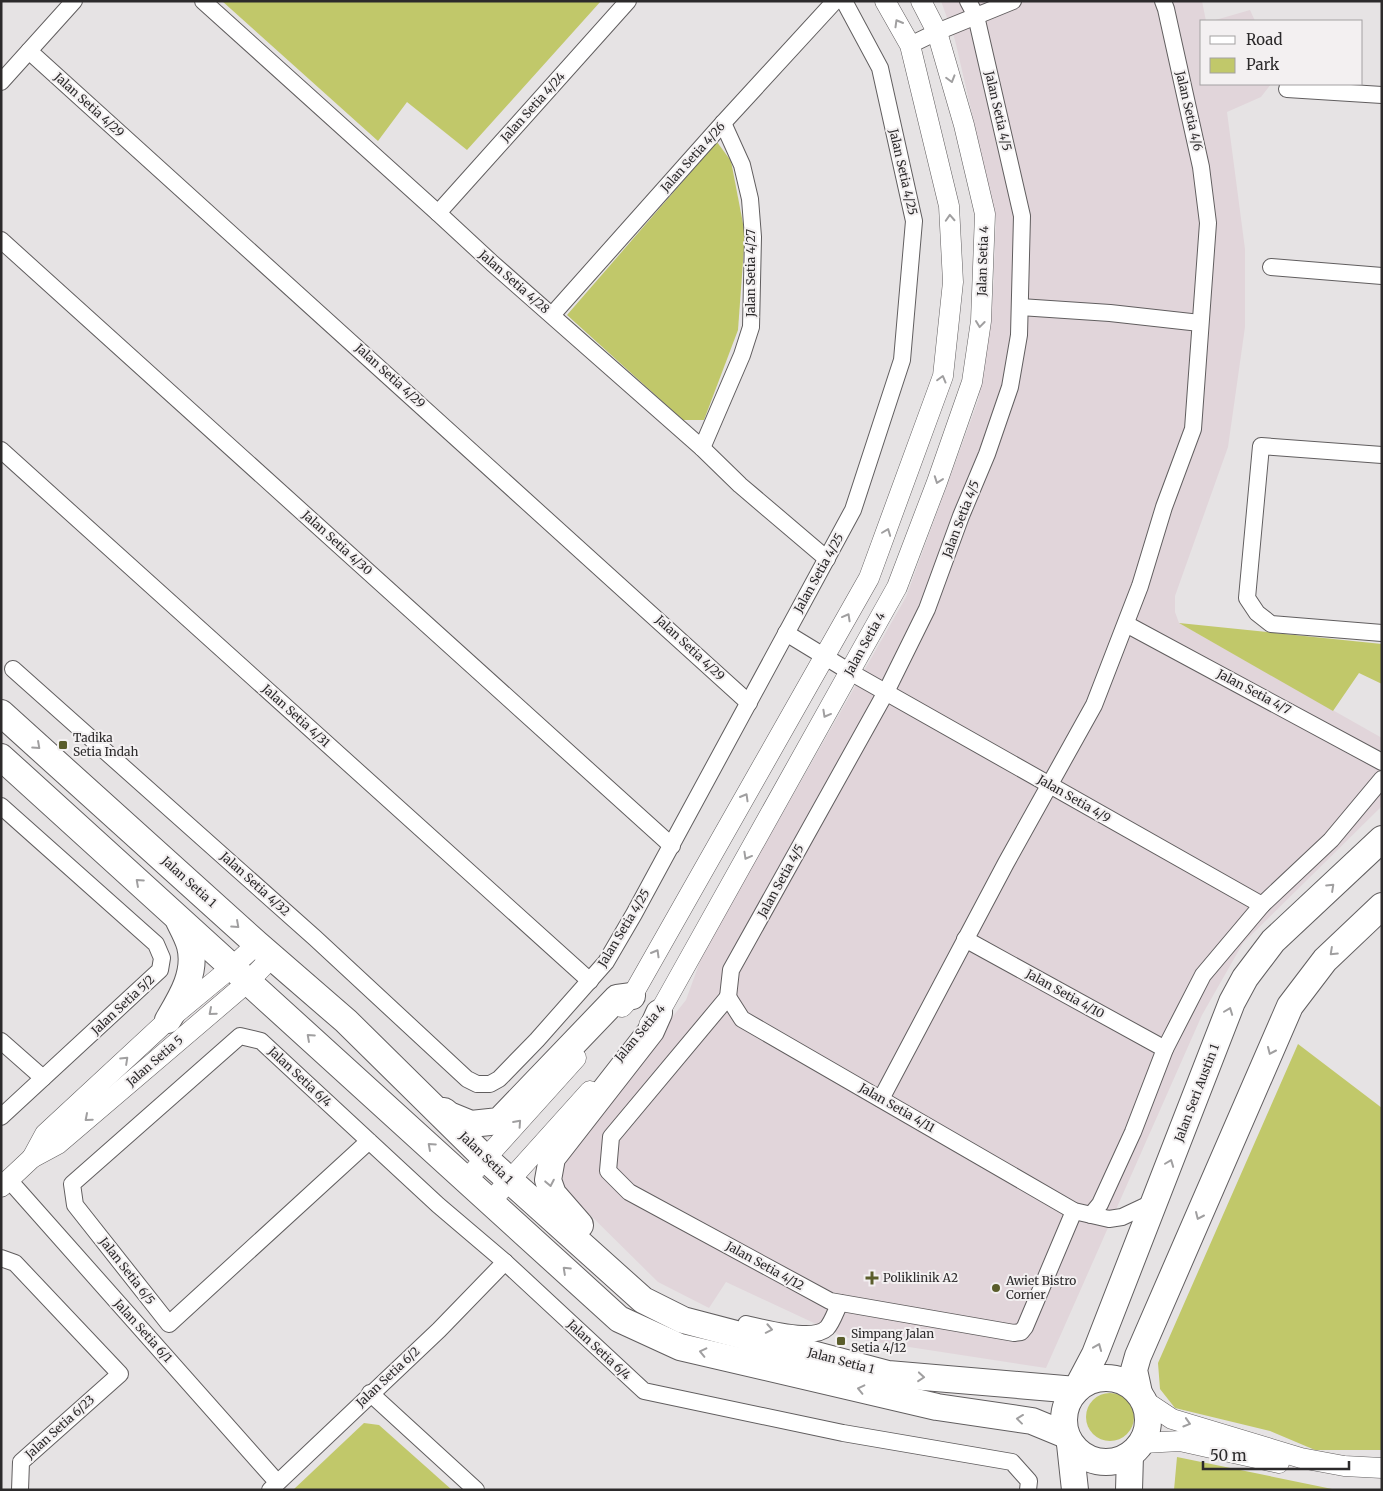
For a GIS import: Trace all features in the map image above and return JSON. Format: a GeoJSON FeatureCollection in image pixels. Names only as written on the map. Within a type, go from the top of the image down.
{"type":"FeatureCollection","features":[{"type":"Feature","properties":{"kind":"main road","name":"Jalan Setia 1"},"geometry":{"type":"LineString","coordinates":[[1,713],[264,951],[346,1021],[486,1159],[643,1300],[683,1320],[888,1374],[1076,1390]]}},
{"type":"Feature","properties":{"kind":"main road","name":"Jalan Setia 1"},"geometry":{"type":"LineString","coordinates":[[1,757],[619,1319],[680,1347],[937,1408],[1032,1421],[1068,1439]]}},
{"type":"Feature","properties":{"kind":"main road","name":"Jalan Seri Austin 1"},"geometry":{"type":"LineString","coordinates":[[1076,1390],[1092,1362],[1232,1002],[1245,978],[1273,941],[1382,839]]}},
{"type":"Feature","properties":{"kind":"main road"},"geometry":{"type":"LineString","coordinates":[[1129,1490],[1137,1449],[1148,1429],[1149,1415],[1134,1370],[1138,1356],[1290,1006],[1325,960],[1382,906]]}},
{"type":"Feature","properties":{"kind":"main road"},"geometry":{"type":"LineString","coordinates":[[168,1020],[187,984],[192,958],[190,945],[175,915]]}},
{"type":"Feature","properties":{"kind":"main road"},"geometry":{"type":"LineString","coordinates":[[346,1021],[449,1116],[471,1124],[500,1121],[617,998],[632,996]]}},
{"type":"Feature","properties":{"kind":"main road"},"geometry":{"type":"LineString","coordinates":[[643,1300],[553,1194],[548,1180],[552,1158],[650,1031],[659,1013]]}},
{"type":"Feature","properties":{"kind":"main road"},"geometry":{"type":"LineString","coordinates":[[1075,1490],[1064,1423],[1064,1411],[1076,1390],[1092,1381],[1102,1378],[1113,1378],[1123,1381],[1142,1397]]}},
{"type":"Feature","properties":{"kind":"main road"},"geometry":{"type":"LineString","coordinates":[[1068,1439],[1080,1454],[1092,1460],[1105,1463],[1118,1461],[1137,1449]]}},
{"type":"Feature","properties":{"kind":"street"},"geometry":{"type":"LineString","coordinates":[[1,82],[74,1]]}},
{"type":"Feature","properties":{"kind":"street","name":"Jalan Setia 4/28"},"geometry":{"type":"LineString","coordinates":[[203,1],[492,263],[702,448],[740,485],[827,559]]}},
{"type":"Feature","properties":{"kind":"street","name":"Jalan Setia 4/24"},"geometry":{"type":"LineString","coordinates":[[438,213],[628,1]]}},
{"type":"Feature","properties":{"kind":"street","name":"Jalan Setia 4/26"},"geometry":{"type":"LineString","coordinates":[[552,315],[723,123],[835,1]]}},
{"type":"Feature","properties":{"kind":"street","name":"Jalan Setia 4/25"},"geometry":{"type":"LineString","coordinates":[[499,1079],[606,962],[672,846],[853,510],[902,360],[914,221],[880,68],[844,1]]}},
{"type":"Feature","properties":{"kind":"street"},"geometry":{"type":"LineString","coordinates":[[467,1179],[632,996],[869,578],[943,376],[953,282],[949,206],[910,45],[885,1]]}},
{"type":"Feature","properties":{"kind":"street","name":"Jalan Setia 4"},"geometry":{"type":"LineString","coordinates":[[491,1201],[659,1013],[897,587],[938,482],[972,382],[981,321],[985,214],[964,125],[937,32],[921,1]]}},
{"type":"Feature","properties":{"kind":"street"},"geometry":{"type":"LineString","coordinates":[[910,45],[937,32],[972,8],[1013,1]]}},
{"type":"Feature","properties":{"kind":"street","name":"Jalan Setia 4/6"},"geometry":{"type":"LineString","coordinates":[[881,1099],[965,939],[1094,705],[1140,586],[1164,507],[1193,429],[1208,223],[1201,167],[1163,1]]}},
{"type":"Feature","properties":{"kind":"street","name":"Jalan Setia 4/5"},"geometry":{"type":"LineString","coordinates":[[728,997],[731,970],[886,692],[927,609],[999,421],[1010,387],[1019,335],[1022,216],[972,8]]}},
{"type":"Feature","properties":{"kind":"street","name":"Jalan Setia 4/29"},"geometry":{"type":"LineString","coordinates":[[29,51],[749,703]]}},
{"type":"Feature","properties":{"kind":"street"},"geometry":{"type":"LineString","coordinates":[[1287,89],[1382,95]]}},
{"type":"Feature","properties":{"kind":"street","name":"Jalan Setia 4/27"},"geometry":{"type":"LineString","coordinates":[[702,448],[742,355],[751,326],[753,237],[750,199],[742,165],[723,123]]}},
{"type":"Feature","properties":{"kind":"street","name":"Jalan Setia 4/30"},"geometry":{"type":"LineString","coordinates":[[1,240],[672,846]]}},
{"type":"Feature","properties":{"kind":"street"},"geometry":{"type":"LineString","coordinates":[[1271,268],[1382,276]]}},
{"type":"Feature","properties":{"kind":"street"},"geometry":{"type":"LineString","coordinates":[[1020,307],[1110,312],[1200,323]]}},
{"type":"Feature","properties":{"kind":"street"},"geometry":{"type":"LineString","coordinates":[[1382,455],[1261,446],[1246,598],[1257,613],[1271,624],[1382,633]]}},
{"type":"Feature","properties":{"kind":"street","name":"Jalan Setia 4/31"},"geometry":{"type":"LineString","coordinates":[[1,450],[590,981]]}},
{"type":"Feature","properties":{"kind":"street","name":"Jalan Setia 4/7"},"geometry":{"type":"LineString","coordinates":[[1126,624],[1382,762]]}},
{"type":"Feature","properties":{"kind":"street","name":"Jalan Setia 4/9"},"geometry":{"type":"LineString","coordinates":[[786,632],[850,672],[1262,905]]}},
{"type":"Feature","properties":{"kind":"street","name":"Jalan Setia 4/32"},"geometry":{"type":"LineString","coordinates":[[14,669],[315,938],[467,1079],[477,1084],[490,1084],[499,1079]]}},
{"type":"Feature","properties":{"kind":"street"},"geometry":{"type":"LineString","coordinates":[[1091,1215],[1100,1204],[1133,1132],[1165,1049],[1203,975],[1262,905],[1331,840],[1382,779]]}},
{"type":"Feature","properties":{"kind":"street","name":"Jalan Setia 5/2"},"geometry":{"type":"LineString","coordinates":[[1,806],[156,944],[162,958],[160,970],[1,1117]]}},
{"type":"Feature","properties":{"kind":"street","name":"Jalan Setia 4/10"},"geometry":{"type":"LineString","coordinates":[[965,939],[1165,1049]]}},
{"type":"Feature","properties":{"kind":"street","name":"Jalan Setia 5"},"geometry":{"type":"LineString","coordinates":[[5,1184],[32,1158],[58,1144],[264,951]]}},
{"type":"Feature","properties":{"kind":"street","name":"Jalan Setia 5"},"geometry":{"type":"LineString","coordinates":[[32,1158],[45,1134],[168,1020],[240,974]]}},
{"type":"Feature","properties":{"kind":"street","name":"Jalan Setia 4/11"},"geometry":{"type":"LineString","coordinates":[[728,997],[742,1019],[1074,1210],[1109,1219],[1122,1217],[1154,1202]]}},
{"type":"Feature","properties":{"kind":"street","name":"Jalan Setia 4/12"},"geometry":{"type":"LineString","coordinates":[[728,997],[611,1137],[608,1171],[629,1192],[830,1301],[1014,1333],[1020,1332],[1026,1327],[1074,1210]]}},
{"type":"Feature","properties":{"kind":"street","name":"Jalan Setia 6/5"},"geometry":{"type":"LineString","coordinates":[[250,1038],[240,1036],[72,1184],[75,1205],[169,1324],[369,1141]]}},
{"type":"Feature","properties":{"kind":"street","name":"Jalan Setia 6/4"},"geometry":{"type":"LineString","coordinates":[[250,1038],[261,1041],[438,1205],[505,1262],[644,1391],[843,1432],[1012,1462],[1029,1480],[1028,1490]]}},
{"type":"Feature","properties":{"kind":"street"},"geometry":{"type":"LineString","coordinates":[[1,1041],[43,1078]]}},
{"type":"Feature","properties":{"kind":"street","name":"Jalan Setia 6/1"},"geometry":{"type":"LineString","coordinates":[[5,1184],[274,1486]]}},
{"type":"Feature","properties":{"kind":"street","name":"Jalan Setia 6/23"},"geometry":{"type":"LineString","coordinates":[[1,1258],[15,1263],[120,1374],[21,1462],[20,1490]]}},
{"type":"Feature","properties":{"kind":"street","name":"Jalan Setia 6/2"},"geometry":{"type":"LineString","coordinates":[[274,1486],[370,1393],[439,1330],[505,1262]]}},
{"type":"Feature","properties":{"kind":"street"},"geometry":{"type":"LineString","coordinates":[[705,1326],[720,1320],[809,1335],[821,1332],[828,1327],[840,1303]]}},
{"type":"Feature","properties":{"kind":"street"},"geometry":{"type":"LineString","coordinates":[[370,1393],[476,1490]]}},
{"type":"Feature","properties":{"kind":"street"},"geometry":{"type":"LineString","coordinates":[[1142,1397],[1172,1419],[1301,1458],[1344,1466],[1382,1468]]}},
{"type":"Feature","properties":{"kind":"street"},"geometry":{"type":"LineString","coordinates":[[1137,1449],[1180,1441],[1348,1477],[1382,1479]]}},
{"type":"Feature","properties":{"kind":"shaded area"},"geometry":{"type":"Polygon","coordinates":[[[941,1],[1202,1],[1206,20],[1200,20],[1200,85],[1270,85],[1261,97],[1227,112],[1245,249],[1245,327],[1228,447],[1175,596],[1175,612],[1179,623],[1382,738],[1382,806],[1243,943],[1202,1015],[1046,1368],[844,1337],[726,1282],[709,1308],[658,1282],[574,1199],[564,1188],[560,1157],[686,1000],[703,953],[906,597],[979,398],[993,296],[996,218],[955,40],[941,1]]]}},
{"type":"Feature","properties":{"kind":"shaded area"},"geometry":{"type":"Polygon","coordinates":[[[1250,10],[1255,20],[1215,20],[1250,10]]]}},
{"type":"Feature","properties":{"kind":"green space"},"geometry":{"type":"Polygon","coordinates":[[[222,1],[601,1],[467,150],[407,102],[378,141],[222,1]]]}},
{"type":"Feature","properties":{"kind":"green space"},"geometry":{"type":"Polygon","coordinates":[[[717,142],[731,161],[745,234],[738,330],[704,420],[683,420],[567,315],[717,142]]]}},
{"type":"Feature","properties":{"kind":"green space"},"geometry":{"type":"Polygon","coordinates":[[[1179,623],[1382,644],[1382,684],[1359,673],[1333,711],[1179,623]]]}},
{"type":"Feature","properties":{"kind":"green space"},"geometry":{"type":"Polygon","coordinates":[[[1298,1044],[1382,1108],[1382,1450],[1315,1450],[1270,1431],[1175,1408],[1160,1389],[1158,1363],[1298,1044]]]}},
{"type":"Feature","properties":{"kind":"green space"},"geometry":{"type":"Polygon","coordinates":[[[1110,1393],[1119,1395],[1127,1400],[1132,1408],[1134,1417],[1132,1426],[1127,1434],[1119,1439],[1110,1441],[1101,1439],[1093,1434],[1088,1426],[1086,1417],[1088,1408],[1093,1400],[1101,1395],[1110,1393]]]}},
{"type":"Feature","properties":{"kind":"green space"},"geometry":{"type":"Polygon","coordinates":[[[364,1423],[379,1425],[452,1490],[293,1490],[364,1423]]]}},
{"type":"Feature","properties":{"kind":"green space"},"geometry":{"type":"Polygon","coordinates":[[[1177,1457],[1337,1490],[1174,1490],[1177,1457]]]}},
{"type":"Feature","properties":{"kind":"place","name":"Tadika Setia Indah"},"geometry":{"type":"Point","coordinates":[63,745]}},
{"type":"Feature","properties":{"kind":"place","name":"Poliklinik A2"},"geometry":{"type":"Point","coordinates":[872,1278]}},
{"type":"Feature","properties":{"kind":"place","name":"Awiet Bistro Corner"},"geometry":{"type":"Point","coordinates":[996,1288]}},
{"type":"Feature","properties":{"kind":"place","name":"Simpang Jalan Setia 4/12"},"geometry":{"type":"Point","coordinates":[841,1341]}}]}
